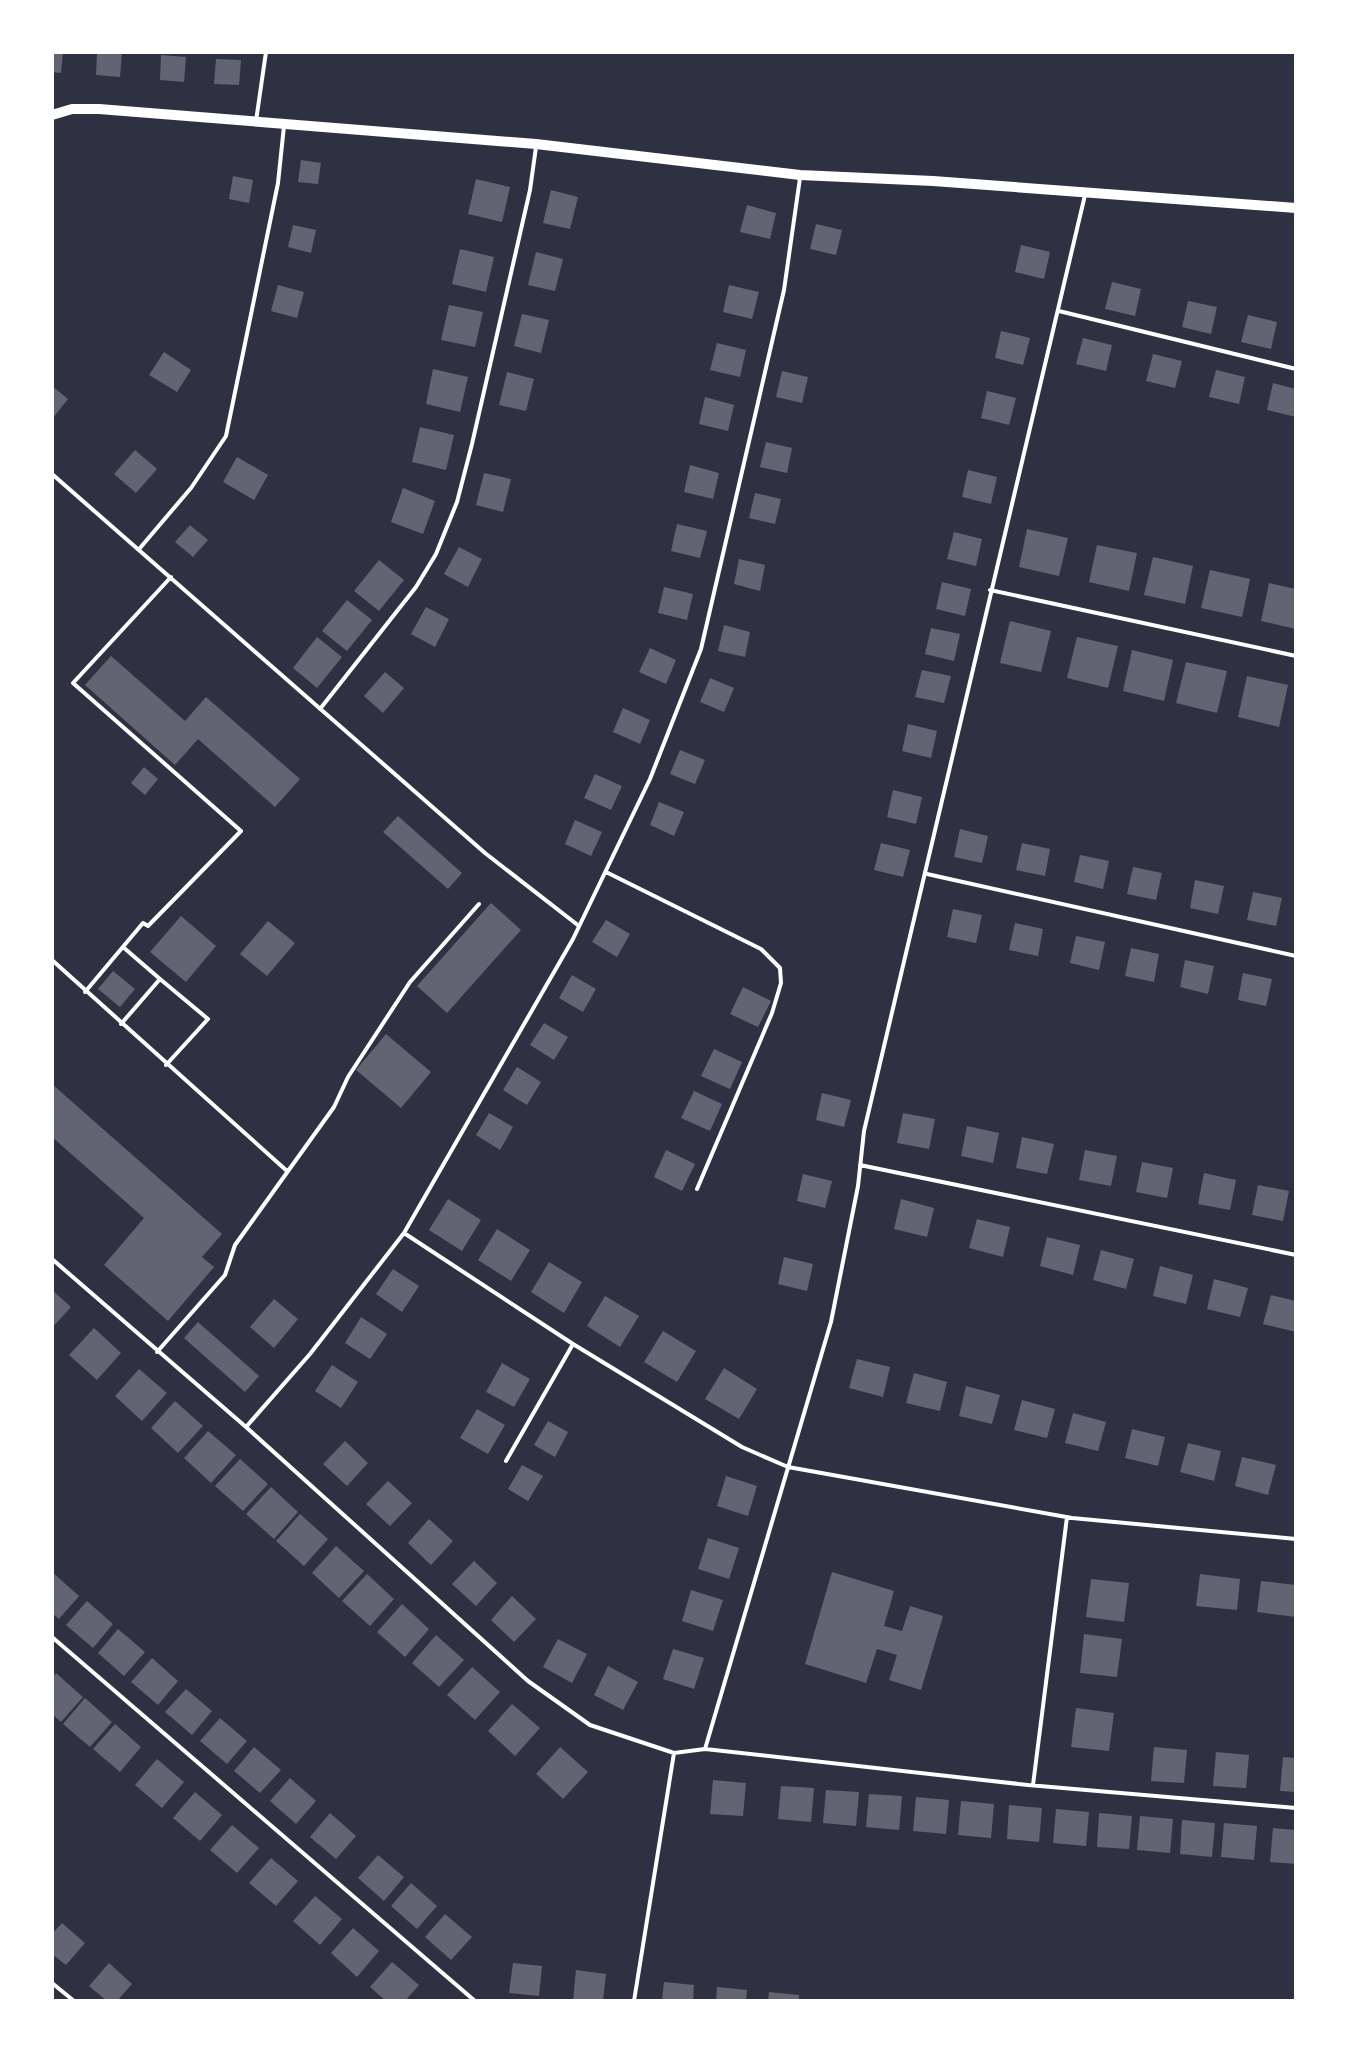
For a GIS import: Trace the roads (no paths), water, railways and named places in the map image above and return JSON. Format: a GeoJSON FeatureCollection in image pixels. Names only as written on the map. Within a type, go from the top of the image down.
{"type":"FeatureCollection","features":[{"type":"Feature","properties":{"kind":"street"},"geometry":{"type":"LineString","coordinates":[[52,115],[72,109],[99,109],[536,144],[800,175],[1296,208]]}},
{"type":"Feature","properties":{"kind":"lane"},"geometry":{"type":"LineString","coordinates":[[255,123],[266,52]]}},
{"type":"Feature","properties":{"kind":"lane"},"geometry":{"type":"LineString","coordinates":[[139,549],[191,488],[226,436],[278,183],[284,126]]}},
{"type":"Feature","properties":{"kind":"lane"},"geometry":{"type":"LineString","coordinates":[[320,709],[416,587],[436,554],[457,502],[530,190],[536,144]]}},
{"type":"Feature","properties":{"kind":"lane"},"geometry":{"type":"LineString","coordinates":[[246,1427],[310,1354],[404,1233],[579,926],[650,779],[701,649],[784,290],[800,175]]}},
{"type":"Feature","properties":{"kind":"lane"},"geometry":{"type":"LineString","coordinates":[[705,1749],[831,1322],[858,1186],[859,1165],[990,590],[1085,193]]}},
{"type":"Feature","properties":{"kind":"lane"},"geometry":{"type":"LineString","coordinates":[[1059,311],[1296,369]]}},
{"type":"Feature","properties":{"kind":"lane"},"geometry":{"type":"LineString","coordinates":[[52,474],[485,853],[579,926]]}},
{"type":"Feature","properties":{"kind":"lane"},"geometry":{"type":"LineString","coordinates":[[85,992],[143,923],[148,926],[241,831],[73,683],[171,577]]}},
{"type":"Feature","properties":{"kind":"lane"},"geometry":{"type":"LineString","coordinates":[[990,590],[1296,656]]}},
{"type":"Feature","properties":{"kind":"lane"},"geometry":{"type":"LineString","coordinates":[[606,872],[761,949],[780,968],[781,983],[772,1013],[697,1189]]}},
{"type":"Feature","properties":{"kind":"lane"},"geometry":{"type":"LineString","coordinates":[[927,874],[1296,956]]}},
{"type":"Feature","properties":{"kind":"lane"},"geometry":{"type":"LineString","coordinates":[[157,1352],[225,1275],[235,1245],[334,1107],[348,1077],[410,982],[479,904]]}},
{"type":"Feature","properties":{"kind":"lane"},"geometry":{"type":"LineString","coordinates":[[123,947],[208,1019],[166,1065]]}},
{"type":"Feature","properties":{"kind":"lane"},"geometry":{"type":"LineString","coordinates":[[52,960],[287,1171]]}},
{"type":"Feature","properties":{"kind":"lane"},"geometry":{"type":"LineString","coordinates":[[121,1024],[160,979]]}},
{"type":"Feature","properties":{"kind":"lane"},"geometry":{"type":"LineString","coordinates":[[859,1165],[1296,1255]]}},
{"type":"Feature","properties":{"kind":"lane"},"geometry":{"type":"LineString","coordinates":[[404,1233],[573,1344],[742,1447],[788,1467],[1067,1517],[1296,1539]]}},
{"type":"Feature","properties":{"kind":"lane"},"geometry":{"type":"LineString","coordinates":[[52,1259],[246,1427],[528,1681],[590,1725],[674,1753],[705,1749],[1032,1786],[1296,1808]]}},
{"type":"Feature","properties":{"kind":"lane"},"geometry":{"type":"LineString","coordinates":[[506,1461],[573,1344]]}},
{"type":"Feature","properties":{"kind":"lane"},"geometry":{"type":"LineString","coordinates":[[1032,1786],[1067,1517]]}},
{"type":"Feature","properties":{"kind":"lane"},"geometry":{"type":"LineString","coordinates":[[52,1637],[475,2001]]}},
{"type":"Feature","properties":{"kind":"lane"},"geometry":{"type":"LineString","coordinates":[[634,2001],[674,1753]]}},
{"type":"Feature","properties":{"kind":"lane"},"geometry":{"type":"LineString","coordinates":[[52,1983],[74,2001]]}}]}
